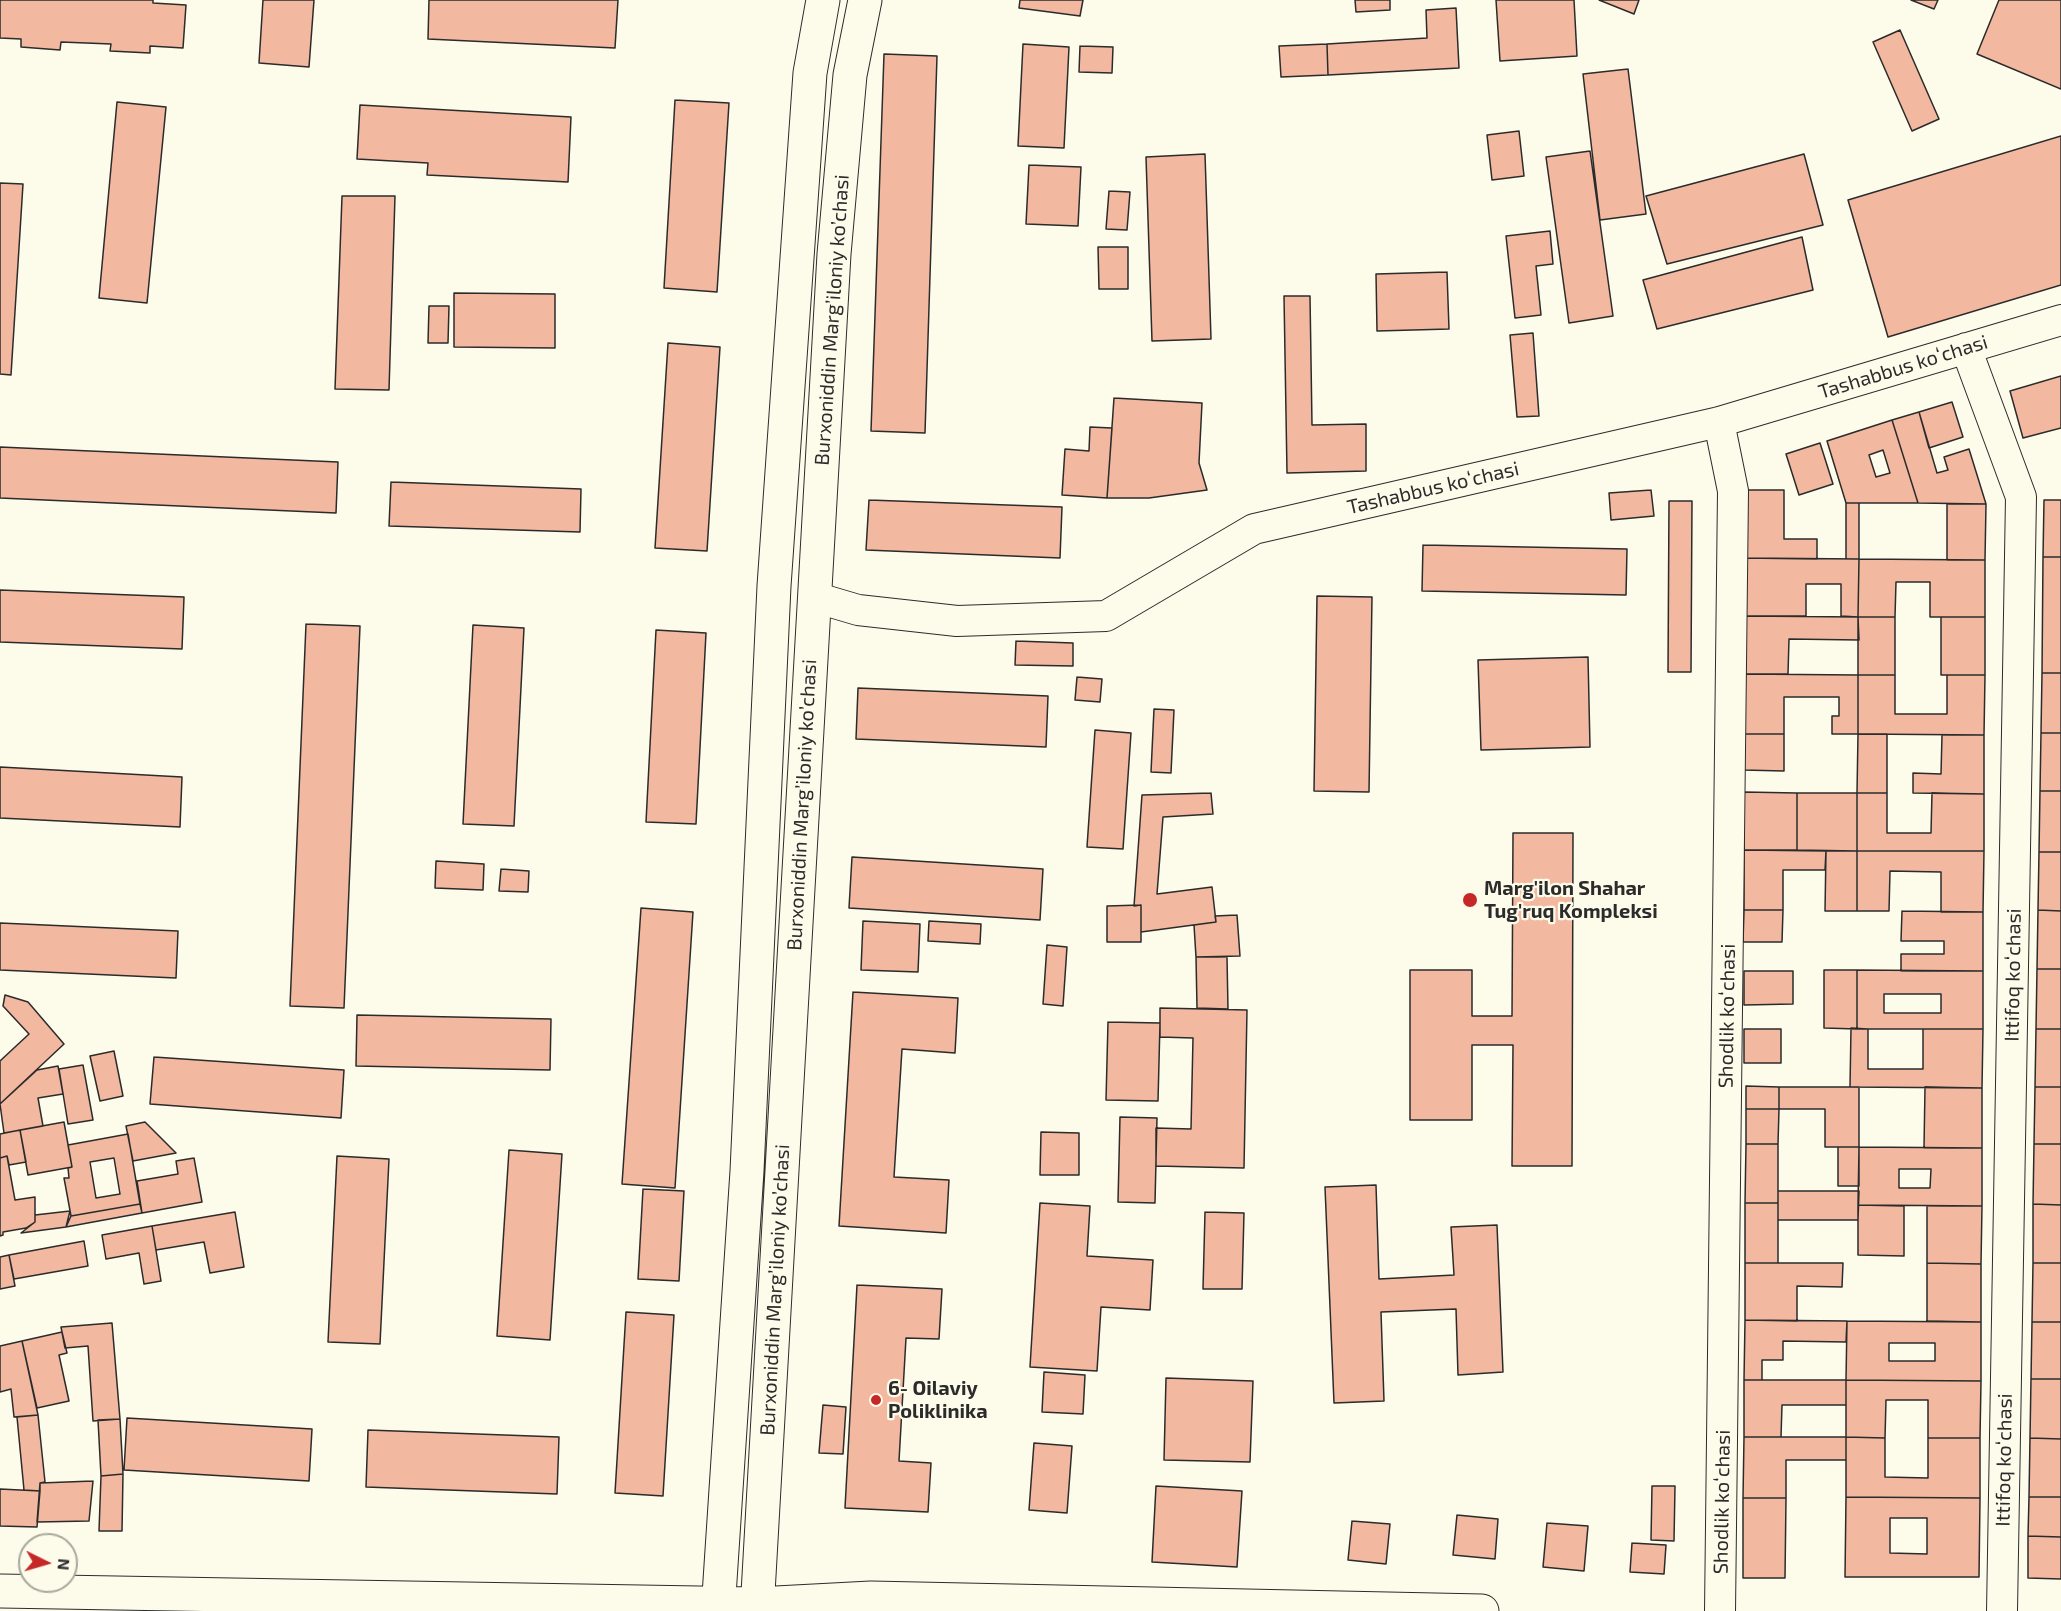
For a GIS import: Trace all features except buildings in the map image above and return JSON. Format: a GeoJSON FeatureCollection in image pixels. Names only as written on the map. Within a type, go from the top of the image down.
{"type":"FeatureCollection","features":[{"type":"Feature","properties":{"kind":"main road","name":"Burxoniddin Marg’iloniy ko’chasi"},"geometry":{"type":"LineString","coordinates":[[718,1607],[747,1171],[774,586],[810,73],[823,0]]}},
{"type":"Feature","properties":{"kind":"main road","name":"Burxoniddin Marg’iloniy ko’chasi"},"geometry":{"type":"LineString","coordinates":[[757,1607],[834,254],[850,75],[865,0]]}},
{"type":"Feature","properties":{"kind":"main road"},"geometry":{"type":"LineString","coordinates":[[774,586],[814,597]]}},
{"type":"Feature","properties":{"kind":"main road"},"geometry":{"type":"LineString","coordinates":[[0,1591],[718,1607],[757,1607],[871,1598],[1482,1611]]}},
{"type":"Feature","properties":{"kind":"main road"},"geometry":{"type":"LineString","coordinates":[[819,1611],[871,1598]]}},
{"type":"Feature","properties":{"kind":"street","name":"Tashabbus koʻchasi"},"geometry":{"type":"LineString","coordinates":[[814,597],[858,610],[957,621],[1106,616],[1254,529],[1719,422],[2061,320]]}},
{"type":"Feature","properties":{"kind":"street","name":"Ittifoq koʻchasi"},"geometry":{"type":"LineString","coordinates":[[1966,348],[2021,496],[2002,1611]]}},
{"type":"Feature","properties":{"kind":"street","name":"Shodlik koʻchasi"},"geometry":{"type":"LineString","coordinates":[[1719,422],[1733,491],[1720,1611]]}},
{"type":"Feature","properties":{"kind":"place","name":"Marg'ilon Shahar Tug'ruq Kompleksi"},"geometry":{"type":"Point","coordinates":[1470,900]}},
{"type":"Feature","properties":{"kind":"place","name":"6- Oilaviy Poliklinika"},"geometry":{"type":"Point","coordinates":[876,1400]}}]}
